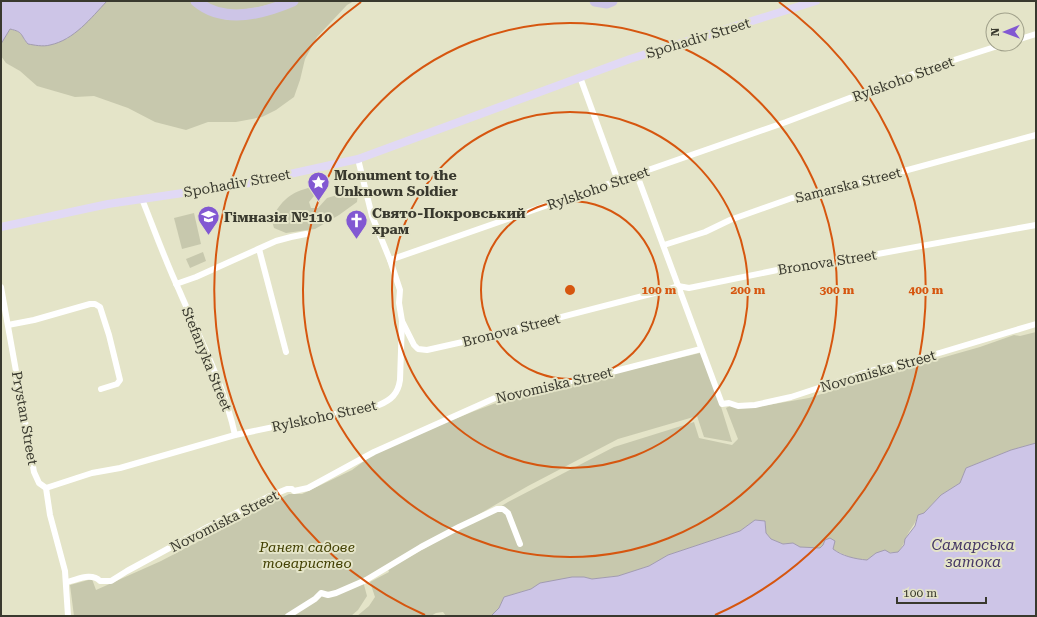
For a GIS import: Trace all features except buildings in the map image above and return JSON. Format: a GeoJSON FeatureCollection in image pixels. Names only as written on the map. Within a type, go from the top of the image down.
{"type":"FeatureCollection","features":[{"type":"Feature","properties":{"kind":"street","name":"Spohadiv Street"},"geometry":{"type":"LineString","coordinates":[[1,227],[108,204],[244,184],[358,158],[630,59],[816,1]]}},
{"type":"Feature","properties":{"kind":"street"},"geometry":{"type":"LineString","coordinates":[[1025,37],[1036,34]]}},
{"type":"Feature","properties":{"kind":"street","name":"Rylskoho Street"},"geometry":{"type":"LineString","coordinates":[[46,488],[92,473],[120,468],[235,435],[371,406],[387,401],[398,389],[402,320],[399,304],[400,290],[390,260],[786,122],[929,68],[985,50]]}},
{"type":"Feature","properties":{"kind":"street"},"geometry":{"type":"LineString","coordinates":[[580,77],[618,181]]}},
{"type":"Feature","properties":{"kind":"street","name":"Samarska Street"},"geometry":{"type":"LineString","coordinates":[[664,245],[705,232],[730,220],[792,198],[824,193],[1036,135]]}},
{"type":"Feature","properties":{"kind":"street"},"geometry":{"type":"LineString","coordinates":[[358,158],[372,216],[390,260]]}},
{"type":"Feature","properties":{"kind":"street"},"geometry":{"type":"LineString","coordinates":[[637,174],[701,349]]}},
{"type":"Feature","properties":{"kind":"street","name":"Stefanyka Street"},"geometry":{"type":"LineString","coordinates":[[142,199],[176,284],[218,381],[228,407],[235,435]]}},
{"type":"Feature","properties":{"kind":"street","name":"Bronova Street"},"geometry":{"type":"LineString","coordinates":[[402,320],[414,345],[418,349],[427,350],[499,333],[678,286],[689,288],[797,266],[823,264],[1036,225]]}},
{"type":"Feature","properties":{"kind":"street"},"geometry":{"type":"LineString","coordinates":[[176,284],[276,241],[306,234]]}},
{"type":"Feature","properties":{"kind":"street"},"geometry":{"type":"LineString","coordinates":[[259,249],[286,352]]}},
{"type":"Feature","properties":{"kind":"street","name":"Prystan Street"},"geometry":{"type":"LineString","coordinates":[[1,287],[34,472],[39,483],[46,488],[50,515],[65,571],[68,616]]}},
{"type":"Feature","properties":{"kind":"street"},"geometry":{"type":"LineString","coordinates":[[8,325],[34,320],[90,304],[100,307],[109,335],[120,380],[117,384],[101,389]]}},
{"type":"Feature","properties":{"kind":"street","name":"Novomiska Street"},"geometry":{"type":"LineString","coordinates":[[66,582],[91,576],[96,577],[100,581],[111,581],[208,527],[270,496],[287,490],[292,489],[294,491],[308,488],[374,452],[496,398],[604,374],[701,349],[722,404],[729,403],[738,406],[755,405],[791,397],[867,372],[936,354],[1036,324]]}},
{"type":"Feature","properties":{"kind":"street"},"geometry":{"type":"LineString","coordinates":[[288,616],[315,600],[321,593],[328,595],[336,593],[366,580],[421,547],[497,509],[503,509],[508,513],[517,532],[520,544]]}},
{"type":"Feature","properties":{"kind":"green space"},"geometry":{"type":"Polygon","coordinates":[[[107,1],[191,1],[206,12],[216,17],[228,20],[275,13],[300,1],[354,1],[347,5],[317,37],[305,59],[294,97],[276,110],[262,117],[236,122],[208,122],[186,130],[155,122],[128,108],[94,96],[75,97],[37,86],[20,71],[6,63],[1,56],[1,44],[10,29],[20,33],[25,41],[67,39],[107,1]]]}},
{"type":"Feature","properties":{"kind":"green space"},"geometry":{"type":"Polygon","coordinates":[[[204,1],[280,1],[241,10],[230,10],[211,6],[204,1]]]}},
{"type":"Feature","properties":{"kind":"green space"},"geometry":{"type":"Polygon","coordinates":[[[308,188],[313,190],[314,196],[309,202],[311,208],[318,208],[327,198],[351,191],[358,194],[357,202],[339,215],[315,229],[286,233],[274,228],[271,218],[282,203],[295,193],[308,188]]]}},
{"type":"Feature","properties":{"kind":"green space"},"geometry":{"type":"Polygon","coordinates":[[[194,213],[201,244],[182,249],[174,218],[194,213]]]}},
{"type":"Feature","properties":{"kind":"green space"},"geometry":{"type":"Polygon","coordinates":[[[203,252],[206,261],[190,268],[186,259],[203,252]]]}},
{"type":"Feature","properties":{"kind":"green space"},"geometry":{"type":"Polygon","coordinates":[[[1036,332],[1036,443],[1011,450],[966,468],[960,483],[941,495],[924,513],[917,518],[898,552],[876,553],[867,560],[854,559],[823,545],[820,548],[800,547],[793,543],[783,544],[771,539],[766,533],[765,521],[755,520],[740,531],[668,555],[649,566],[618,576],[592,579],[584,577],[540,583],[531,589],[504,597],[499,608],[491,616],[446,616],[443,612],[436,613],[431,616],[357,616],[369,606],[375,597],[370,582],[389,572],[388,569],[468,524],[472,524],[508,502],[614,447],[694,422],[699,438],[732,445],[738,439],[726,408],[730,406],[750,408],[809,398],[878,376],[980,347],[1014,335],[1020,336],[1036,332]]]}},
{"type":"Feature","properties":{"kind":"green space","name":"Ранет садове товариство"},"geometry":{"type":"Polygon","coordinates":[[[704,352],[732,442],[704,437],[697,416],[618,439],[528,486],[363,581],[367,596],[358,610],[351,616],[74,616],[70,585],[92,579],[96,590],[161,561],[289,494],[302,494],[352,470],[371,456],[404,440],[504,400],[704,352]]]}},
{"type":"Feature","properties":{"kind":"water"},"geometry":{"type":"Polygon","coordinates":[[[1,1],[107,1],[82,28],[67,38],[50,45],[39,46],[28,44],[20,33],[10,29],[1,44],[1,1]]]}},
{"type":"Feature","properties":{"kind":"water","name":"Самарська затока"},"geometry":{"type":"Polygon","coordinates":[[[1036,443],[1036,616],[491,616],[499,608],[504,597],[531,589],[540,583],[572,577],[592,579],[618,576],[649,566],[668,555],[740,531],[755,520],[765,521],[766,533],[771,539],[783,544],[793,543],[800,547],[820,548],[825,540],[830,538],[835,541],[833,549],[840,554],[867,560],[876,553],[885,550],[890,553],[898,552],[904,545],[905,539],[915,526],[918,515],[924,513],[941,495],[960,483],[966,468],[1011,450],[1036,443]]]}},
{"type":"Feature","properties":{"kind":"waterway"},"geometry":{"type":"LineString","coordinates":[[196,1],[218,13],[231,15],[256,13],[293,1]]}},
{"type":"Feature","properties":{"kind":"waterway"},"geometry":{"type":"LineString","coordinates":[[595,1],[607,3],[612,1]]}},
{"type":"Feature","properties":{"kind":"place","name":"Monument to the Unknown Soldier"},"geometry":{"type":"Point","coordinates":[319,202]}},
{"type":"Feature","properties":{"kind":"place","name":"Гімназія №110"},"geometry":{"type":"Point","coordinates":[208,236]}},
{"type":"Feature","properties":{"kind":"place","name":"Свято-Покровський храм"},"geometry":{"type":"Point","coordinates":[357,240]}}]}
